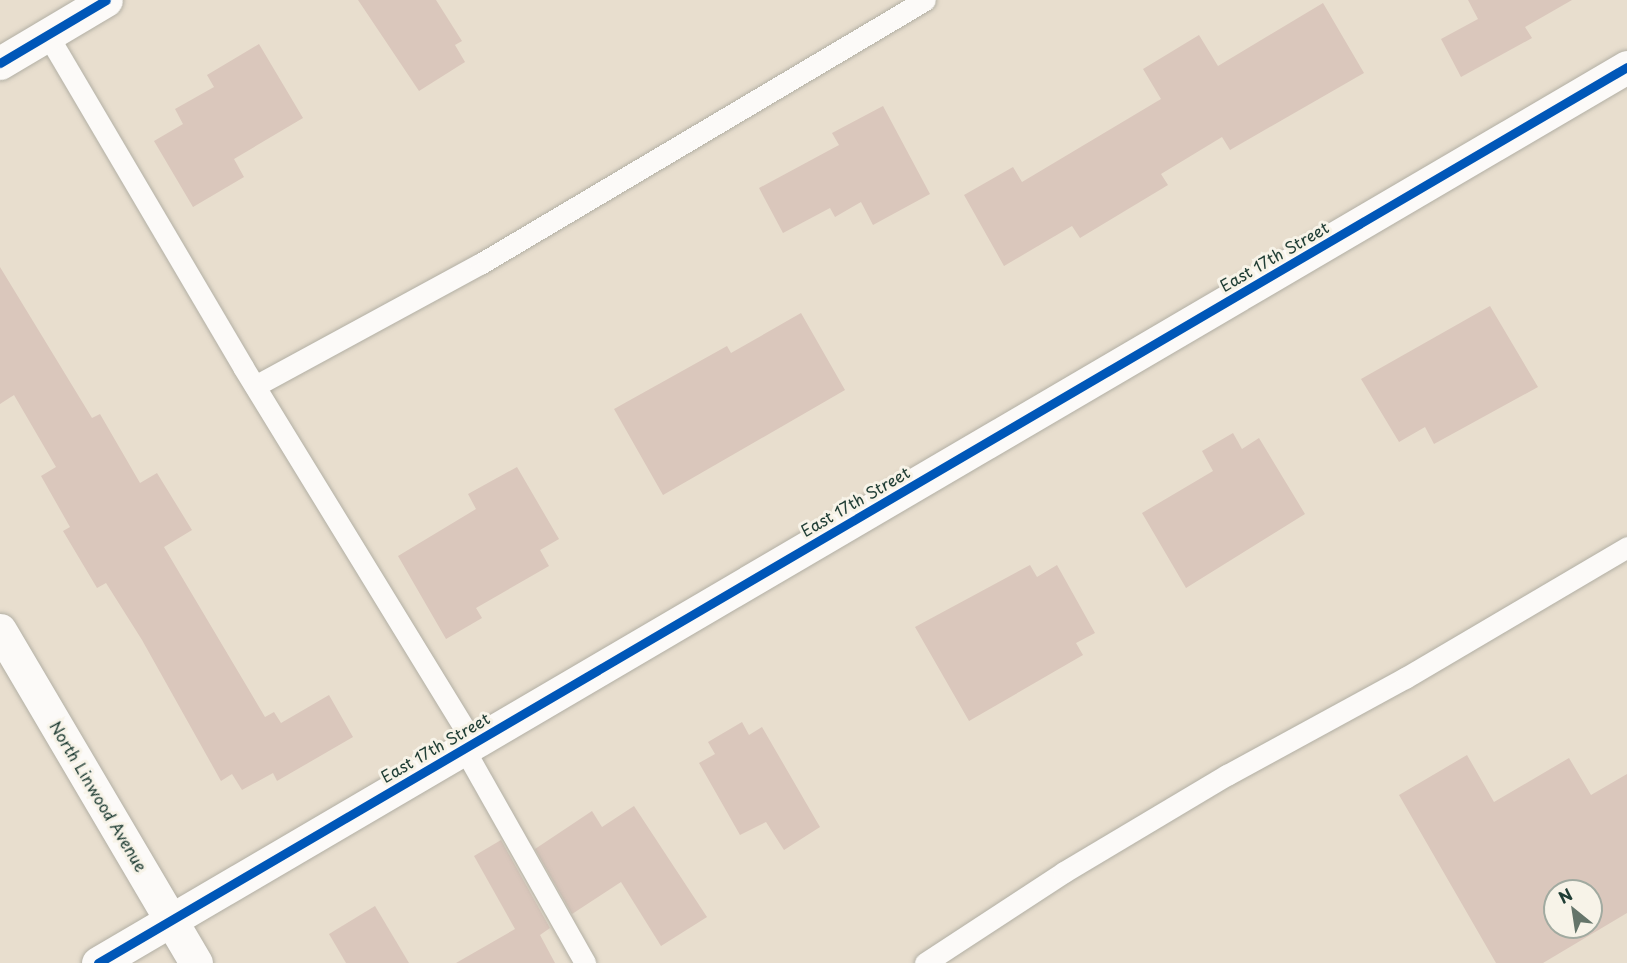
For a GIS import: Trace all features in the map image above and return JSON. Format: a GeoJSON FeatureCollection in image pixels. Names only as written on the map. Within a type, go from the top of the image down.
{"type":"FeatureCollection","features":[{"type":"Feature","properties":{"kind":"street"},"geometry":{"type":"LineString","coordinates":[[0,63],[106,0]]}},
{"type":"Feature","properties":{"kind":"street","name":"East 17th Street"},"geometry":{"type":"LineString","coordinates":[[98,963],[1627,67]]}},
{"type":"Feature","properties":{"kind":"street","name":"North Linwood Avenue"},"geometry":{"type":"LineString","coordinates":[[0,630],[196,963]]}},
{"type":"Feature","properties":{"kind":"lane"},"geometry":{"type":"LineString","coordinates":[[255,386],[480,264],[925,0]]}},
{"type":"Feature","properties":{"kind":"lane"},"geometry":{"type":"LineString","coordinates":[[46,34],[468,745],[585,963]]}},
{"type":"Feature","properties":{"kind":"lane"},"geometry":{"type":"LineString","coordinates":[[925,963],[1064,873],[1227,775],[1349,709],[1627,548]]}},
{"type":"Feature","properties":{"kind":"building"},"geometry":{"type":"Polygon","coordinates":[[[358,0],[436,0],[462,41],[455,45],[465,62],[419,91],[358,0]]]}},
{"type":"Feature","properties":{"kind":"building"},"geometry":{"type":"Polygon","coordinates":[[[1468,0],[1572,0],[1525,27],[1532,38],[1461,77],[1441,39],[1478,19],[1468,0]]]}},
{"type":"Feature","properties":{"kind":"building"},"geometry":{"type":"Polygon","coordinates":[[[1323,3],[1364,73],[1230,150],[1222,137],[1161,174],[1168,185],[1080,238],[1072,226],[1004,266],[964,195],[1013,167],[1022,182],[1161,99],[1143,69],[1199,35],[1218,66],[1323,3]]]}},
{"type":"Feature","properties":{"kind":"building"},"geometry":{"type":"Polygon","coordinates":[[[259,44],[303,118],[234,159],[244,177],[193,207],[154,141],[183,124],[175,109],[214,87],[207,75],[259,44]]]}},
{"type":"Feature","properties":{"kind":"building"},"geometry":{"type":"Polygon","coordinates":[[[883,106],[930,194],[873,225],[861,202],[835,217],[830,208],[783,233],[759,188],[839,145],[832,133],[883,106]]]}},
{"type":"Feature","properties":{"kind":"building"},"geometry":{"type":"Polygon","coordinates":[[[0,267],[92,418],[100,414],[140,483],[157,473],[192,530],[164,547],[265,717],[274,712],[281,723],[329,695],[353,737],[277,781],[273,773],[242,790],[232,774],[221,781],[142,640],[106,583],[97,588],[63,531],[70,527],[41,476],[56,467],[14,395],[0,404],[0,267]]]}},
{"type":"Feature","properties":{"kind":"building"},"geometry":{"type":"Polygon","coordinates":[[[1490,306],[1538,387],[1434,444],[1425,427],[1399,442],[1361,379],[1490,306]]]}},
{"type":"Feature","properties":{"kind":"building"},"geometry":{"type":"Polygon","coordinates":[[[801,313],[845,390],[663,495],[614,409],[727,346],[731,353],[801,313]]]}},
{"type":"Feature","properties":{"kind":"building"},"geometry":{"type":"Polygon","coordinates":[[[1233,433],[1242,449],[1259,438],[1305,514],[1186,588],[1142,513],[1213,471],[1202,451],[1233,433]]]}},
{"type":"Feature","properties":{"kind":"building"},"geometry":{"type":"Polygon","coordinates":[[[517,467],[559,539],[540,550],[549,566],[476,608],[482,618],[446,639],[398,556],[476,509],[468,494],[517,467]]]}},
{"type":"Feature","properties":{"kind":"building"},"geometry":{"type":"Polygon","coordinates":[[[1030,565],[1037,577],[1057,565],[1095,633],[1076,643],[1083,655],[969,721],[915,627],[1030,565]]]}},
{"type":"Feature","properties":{"kind":"building"},"geometry":{"type":"Polygon","coordinates":[[[742,722],[749,735],[762,727],[820,827],[784,850],[766,822],[740,835],[699,763],[715,754],[708,742],[742,722]]]}},
{"type":"Feature","properties":{"kind":"building"},"geometry":{"type":"Polygon","coordinates":[[[1467,755],[1494,802],[1569,758],[1591,795],[1627,774],[1627,913],[1603,927],[1603,879],[1543,879],[1543,939],[1583,939],[1543,963],[1496,963],[1399,795],[1467,755]]]}},
{"type":"Feature","properties":{"kind":"building"},"geometry":{"type":"Polygon","coordinates":[[[634,806],[707,917],[661,946],[621,882],[572,914],[535,849],[592,811],[602,827],[634,806]]]}},
{"type":"Feature","properties":{"kind":"building"},"geometry":{"type":"Polygon","coordinates":[[[501,840],[550,928],[540,935],[555,963],[456,963],[515,929],[474,856],[501,840]]]}},
{"type":"Feature","properties":{"kind":"building"},"geometry":{"type":"Polygon","coordinates":[[[375,906],[409,963],[346,963],[329,934],[375,906]]]}},
{"type":"Feature","properties":{"kind":"cycle path"},"geometry":{"type":"LineString","coordinates":[[0,63],[106,0]]}},
{"type":"Feature","properties":{"kind":"cycle path"},"geometry":{"type":"LineString","coordinates":[[98,963],[1627,67]]}}]}
